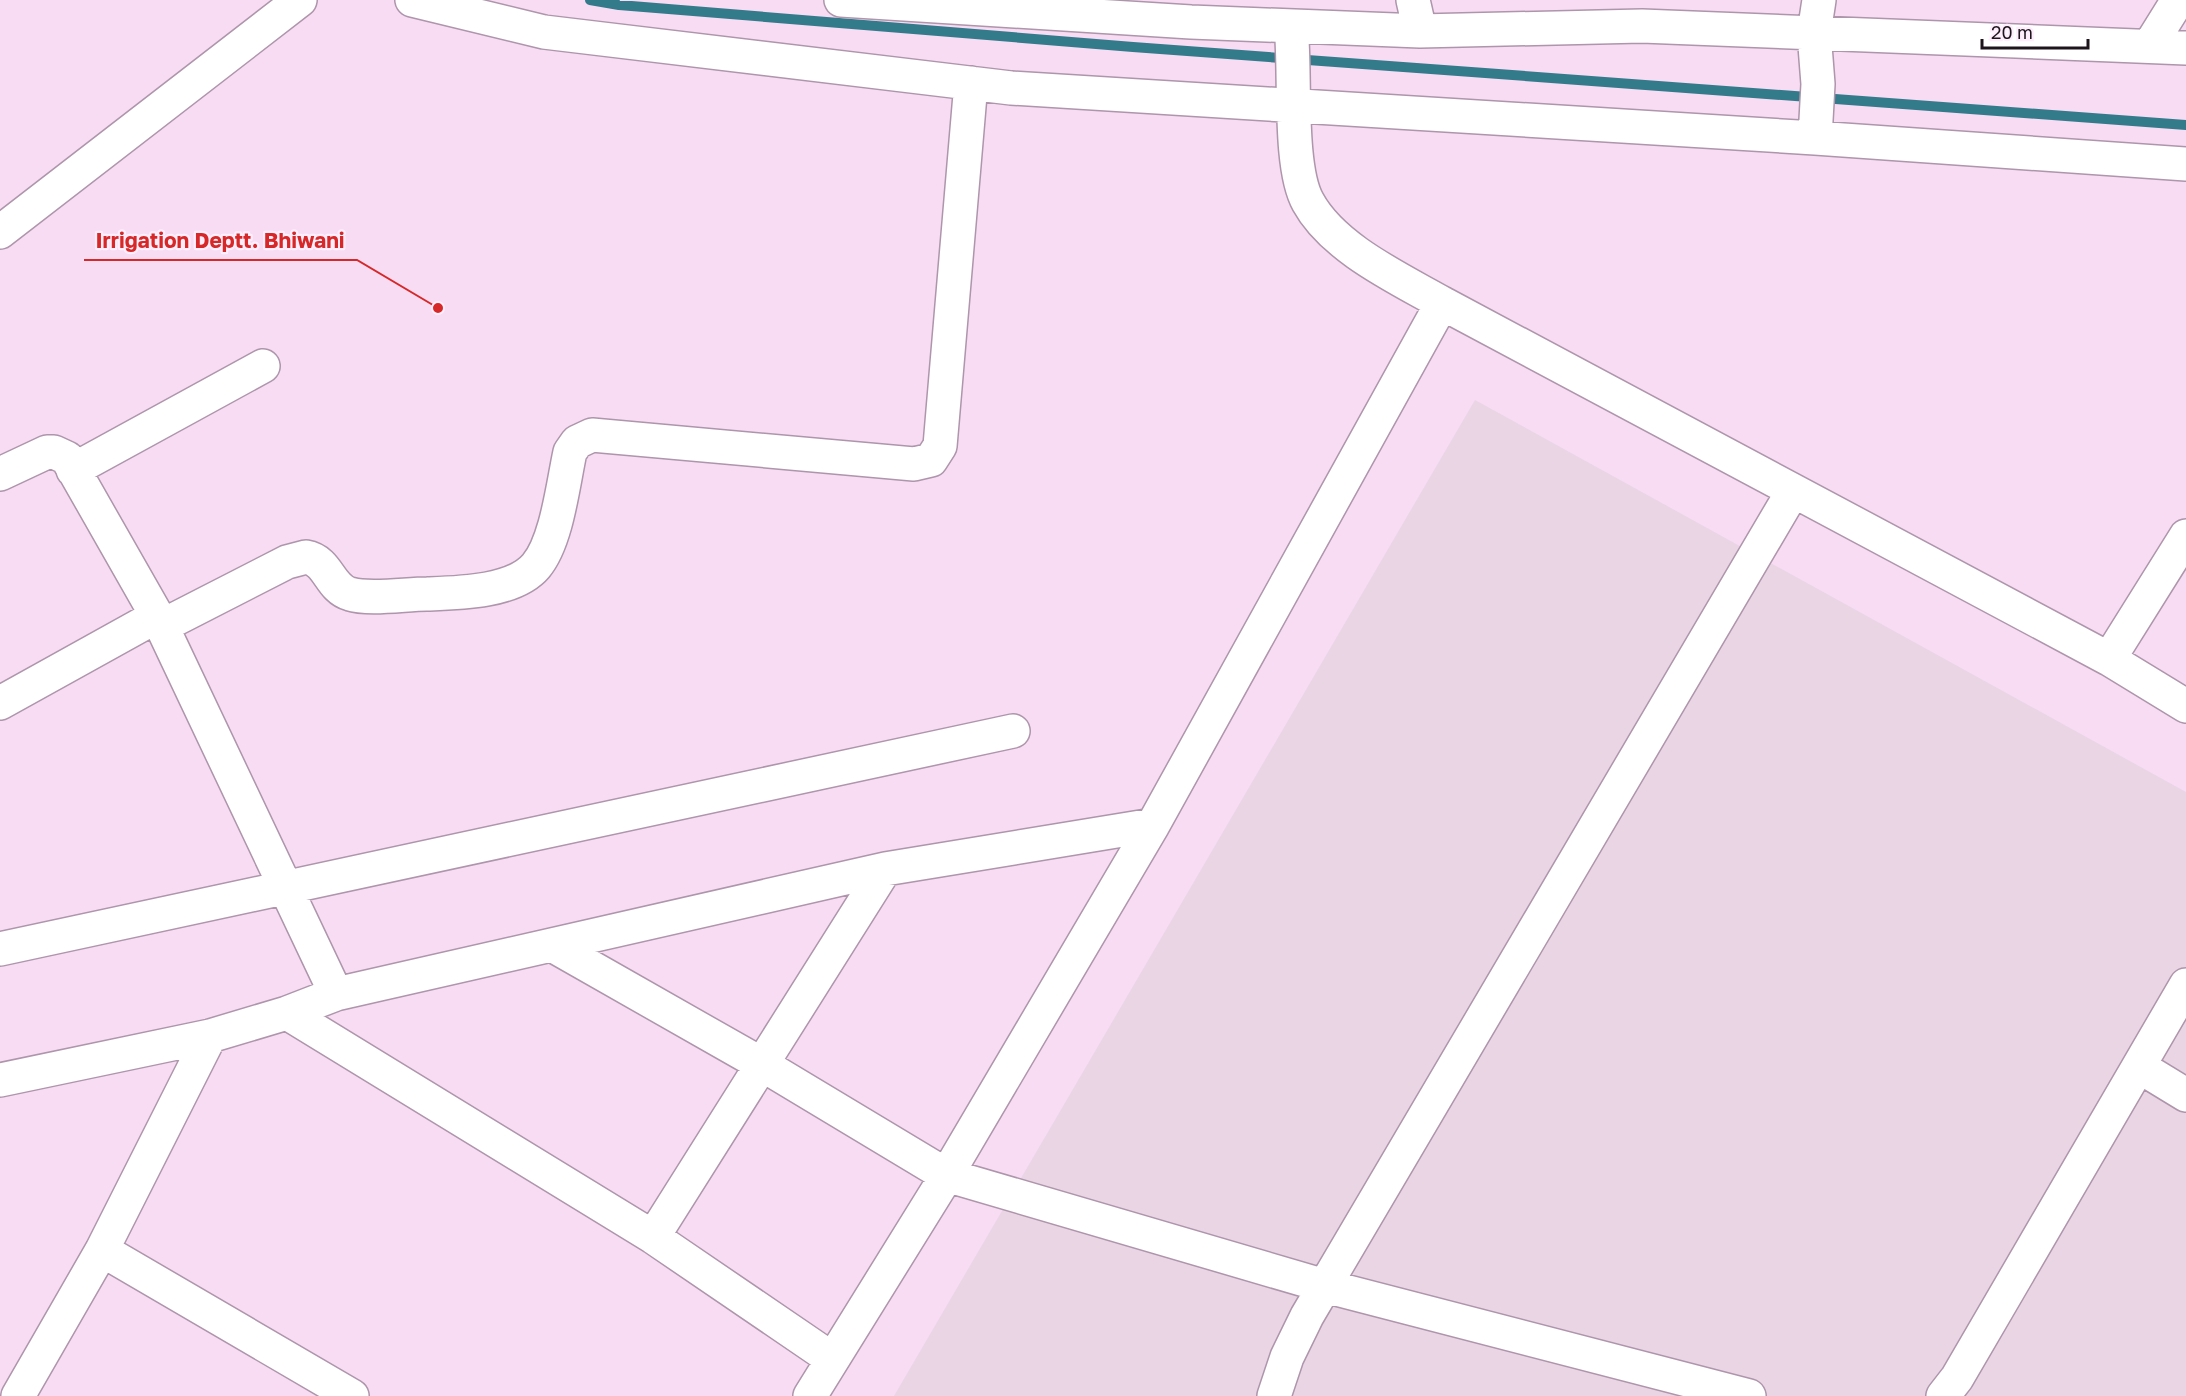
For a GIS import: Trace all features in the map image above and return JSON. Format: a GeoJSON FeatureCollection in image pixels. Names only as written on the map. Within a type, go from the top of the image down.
{"type":"FeatureCollection","features":[{"type":"Feature","properties":{"kind":"street"},"geometry":{"type":"LineString","coordinates":[[0,232],[300,0]]}},
{"type":"Feature","properties":{"kind":"street"},"geometry":{"type":"LineString","coordinates":[[412,0],[544,32],[1011,88],[1295,104],[1817,112],[2186,164]]}},
{"type":"Feature","properties":{"kind":"street"},"geometry":{"type":"LineString","coordinates":[[841,0],[1188,11],[1293,48],[1417,15],[1649,13],[1814,33],[2186,48]]}},
{"type":"Feature","properties":{"kind":"street"},"geometry":{"type":"LineString","coordinates":[[1817,112],[1814,33],[1819,0]]}},
{"type":"Feature","properties":{"kind":"street"},"geometry":{"type":"LineString","coordinates":[[2150,45],[2178,0]]}},
{"type":"Feature","properties":{"kind":"street"},"geometry":{"type":"LineString","coordinates":[[1293,48],[1299,175],[1307,202],[1326,226],[1368,261],[1442,303],[2109,659],[2186,706]]}},
{"type":"Feature","properties":{"kind":"street"},"geometry":{"type":"LineString","coordinates":[[0,704],[160,621],[287,562],[306,557],[323,565],[337,586],[355,596],[460,593],[494,587],[523,576],[536,567],[543,554],[552,530],[570,452],[577,442],[592,435],[914,464],[931,460],[940,446],[942,428],[970,83]]}},
{"type":"Feature","properties":{"kind":"street"},"geometry":{"type":"LineString","coordinates":[[810,1396],[946,1175],[1153,825],[1442,303]]}},
{"type":"Feature","properties":{"kind":"street"},"geometry":{"type":"LineString","coordinates":[[73,470],[263,366]]}},
{"type":"Feature","properties":{"kind":"street"},"geometry":{"type":"LineString","coordinates":[[0,474],[47,452],[62,455],[73,470],[160,621],[336,994]]}},
{"type":"Feature","properties":{"kind":"street"},"geometry":{"type":"LineString","coordinates":[[1274,1396],[1287,1358],[1325,1286],[1793,491]]}},
{"type":"Feature","properties":{"kind":"street"},"geometry":{"type":"LineString","coordinates":[[2109,659],[2186,536]]}},
{"type":"Feature","properties":{"kind":"street"},"geometry":{"type":"LineString","coordinates":[[0,949],[288,889],[1013,731]]}},
{"type":"Feature","properties":{"kind":"street"},"geometry":{"type":"LineString","coordinates":[[0,1080],[210,1036],[287,1013],[336,994],[885,868],[1153,825]]}},
{"type":"Feature","properties":{"kind":"street"},"geometry":{"type":"LineString","coordinates":[[653,1237],[885,868]]}},
{"type":"Feature","properties":{"kind":"street"},"geometry":{"type":"LineString","coordinates":[[552,945],[763,1065],[946,1175],[1325,1286],[1749,1396]]}},
{"type":"Feature","properties":{"kind":"street"},"geometry":{"type":"LineString","coordinates":[[1943,1396],[1957,1378],[2186,985]]}},
{"type":"Feature","properties":{"kind":"street"},"geometry":{"type":"LineString","coordinates":[[287,1013],[653,1237],[832,1359]]}},
{"type":"Feature","properties":{"kind":"street"},"geometry":{"type":"LineString","coordinates":[[18,1396],[102,1250],[210,1036]]}},
{"type":"Feature","properties":{"kind":"street"},"geometry":{"type":"LineString","coordinates":[[2140,1067],[2186,1095]]}},
{"type":"Feature","properties":{"kind":"street"},"geometry":{"type":"LineString","coordinates":[[102,1250],[352,1396]]}},
{"type":"Feature","properties":{"kind":"shaded area"},"geometry":{"type":"Polygon","coordinates":[[[1475,400],[2186,792],[2186,1396],[894,1396],[1475,400]]]}},
{"type":"Feature","properties":{"kind":"waterway"},"geometry":{"type":"LineString","coordinates":[[590,0],[619,5],[1133,47],[2186,125]]}},
{"type":"Feature","properties":{"kind":"place","name":"Irrigation Deptt. Bhiwani"},"geometry":{"type":"Point","coordinates":[438,308]}}]}
